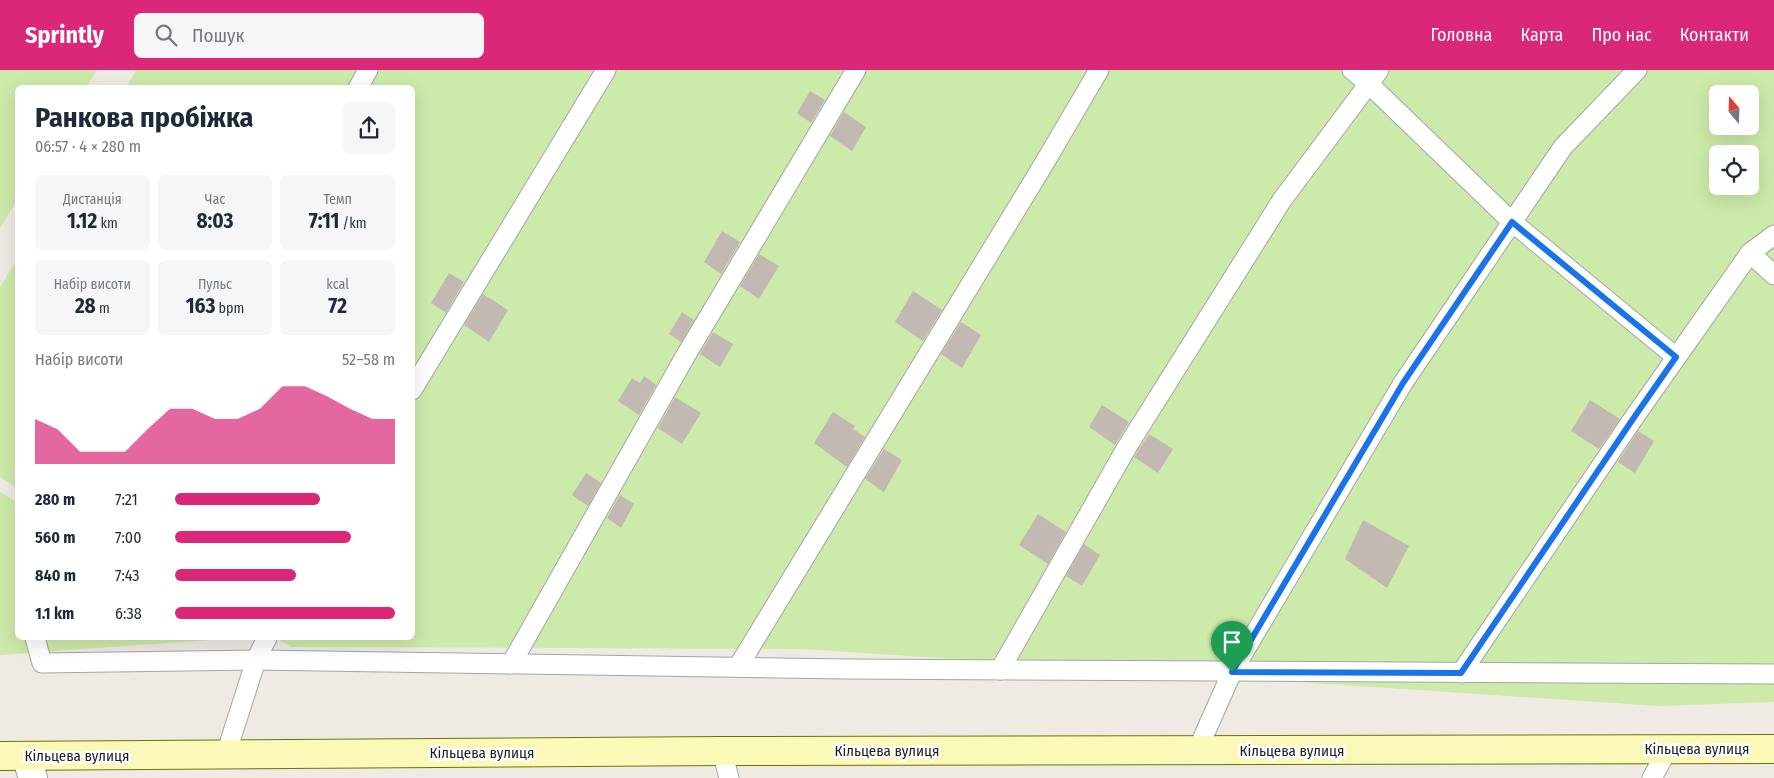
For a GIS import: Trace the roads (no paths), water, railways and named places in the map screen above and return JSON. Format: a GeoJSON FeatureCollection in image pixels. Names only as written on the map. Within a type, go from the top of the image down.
{"type":"FeatureCollection","features":[{"type":"Feature","properties":{"kind":"main road","name":"Кільцева вулиця"},"geometry":{"type":"LineString","coordinates":[[20,763],[226,754],[1774,749]]}},
{"type":"Feature","properties":{"kind":"lane"},"geometry":{"type":"LineString","coordinates":[[360,85],[368,70]]}},
{"type":"Feature","properties":{"kind":"lane"},"geometry":{"type":"LineString","coordinates":[[415,385],[606,70]]}},
{"type":"Feature","properties":{"kind":"lane"},"geometry":{"type":"LineString","coordinates":[[511,664],[686,355],[856,70]]}},
{"type":"Feature","properties":{"kind":"lane"},"geometry":{"type":"LineString","coordinates":[[738,667],[1099,70]]}},
{"type":"Feature","properties":{"kind":"lane"},"geometry":{"type":"LineString","coordinates":[[1352,70],[1374,77],[1512,222],[1676,357]]}},
{"type":"Feature","properties":{"kind":"lane"},"geometry":{"type":"LineString","coordinates":[[1197,751],[1232,672],[1403,383],[1563,147],[1636,70]]}},
{"type":"Feature","properties":{"kind":"lane"},"geometry":{"type":"LineString","coordinates":[[1000,670],[1127,447],[1282,200],[1374,77]]}},
{"type":"Feature","properties":{"kind":"lane"},"geometry":{"type":"LineString","coordinates":[[1461,673],[1676,357],[1750,254],[1774,235]]}},
{"type":"Feature","properties":{"kind":"lane"},"geometry":{"type":"LineString","coordinates":[[1750,254],[1774,275]]}},
{"type":"Feature","properties":{"kind":"lane"},"geometry":{"type":"LineString","coordinates":[[36,640],[42,663],[256,660],[1000,670],[1774,674]]}},
{"type":"Feature","properties":{"kind":"lane"},"geometry":{"type":"LineString","coordinates":[[226,754],[256,660],[266,640]]}},
{"type":"Feature","properties":{"kind":"lane"},"geometry":{"type":"LineString","coordinates":[[1652,778],[1668,750]]}},
{"type":"Feature","properties":{"kind":"lane"},"geometry":{"type":"LineString","coordinates":[[722,751],[728,778]]}}]}
